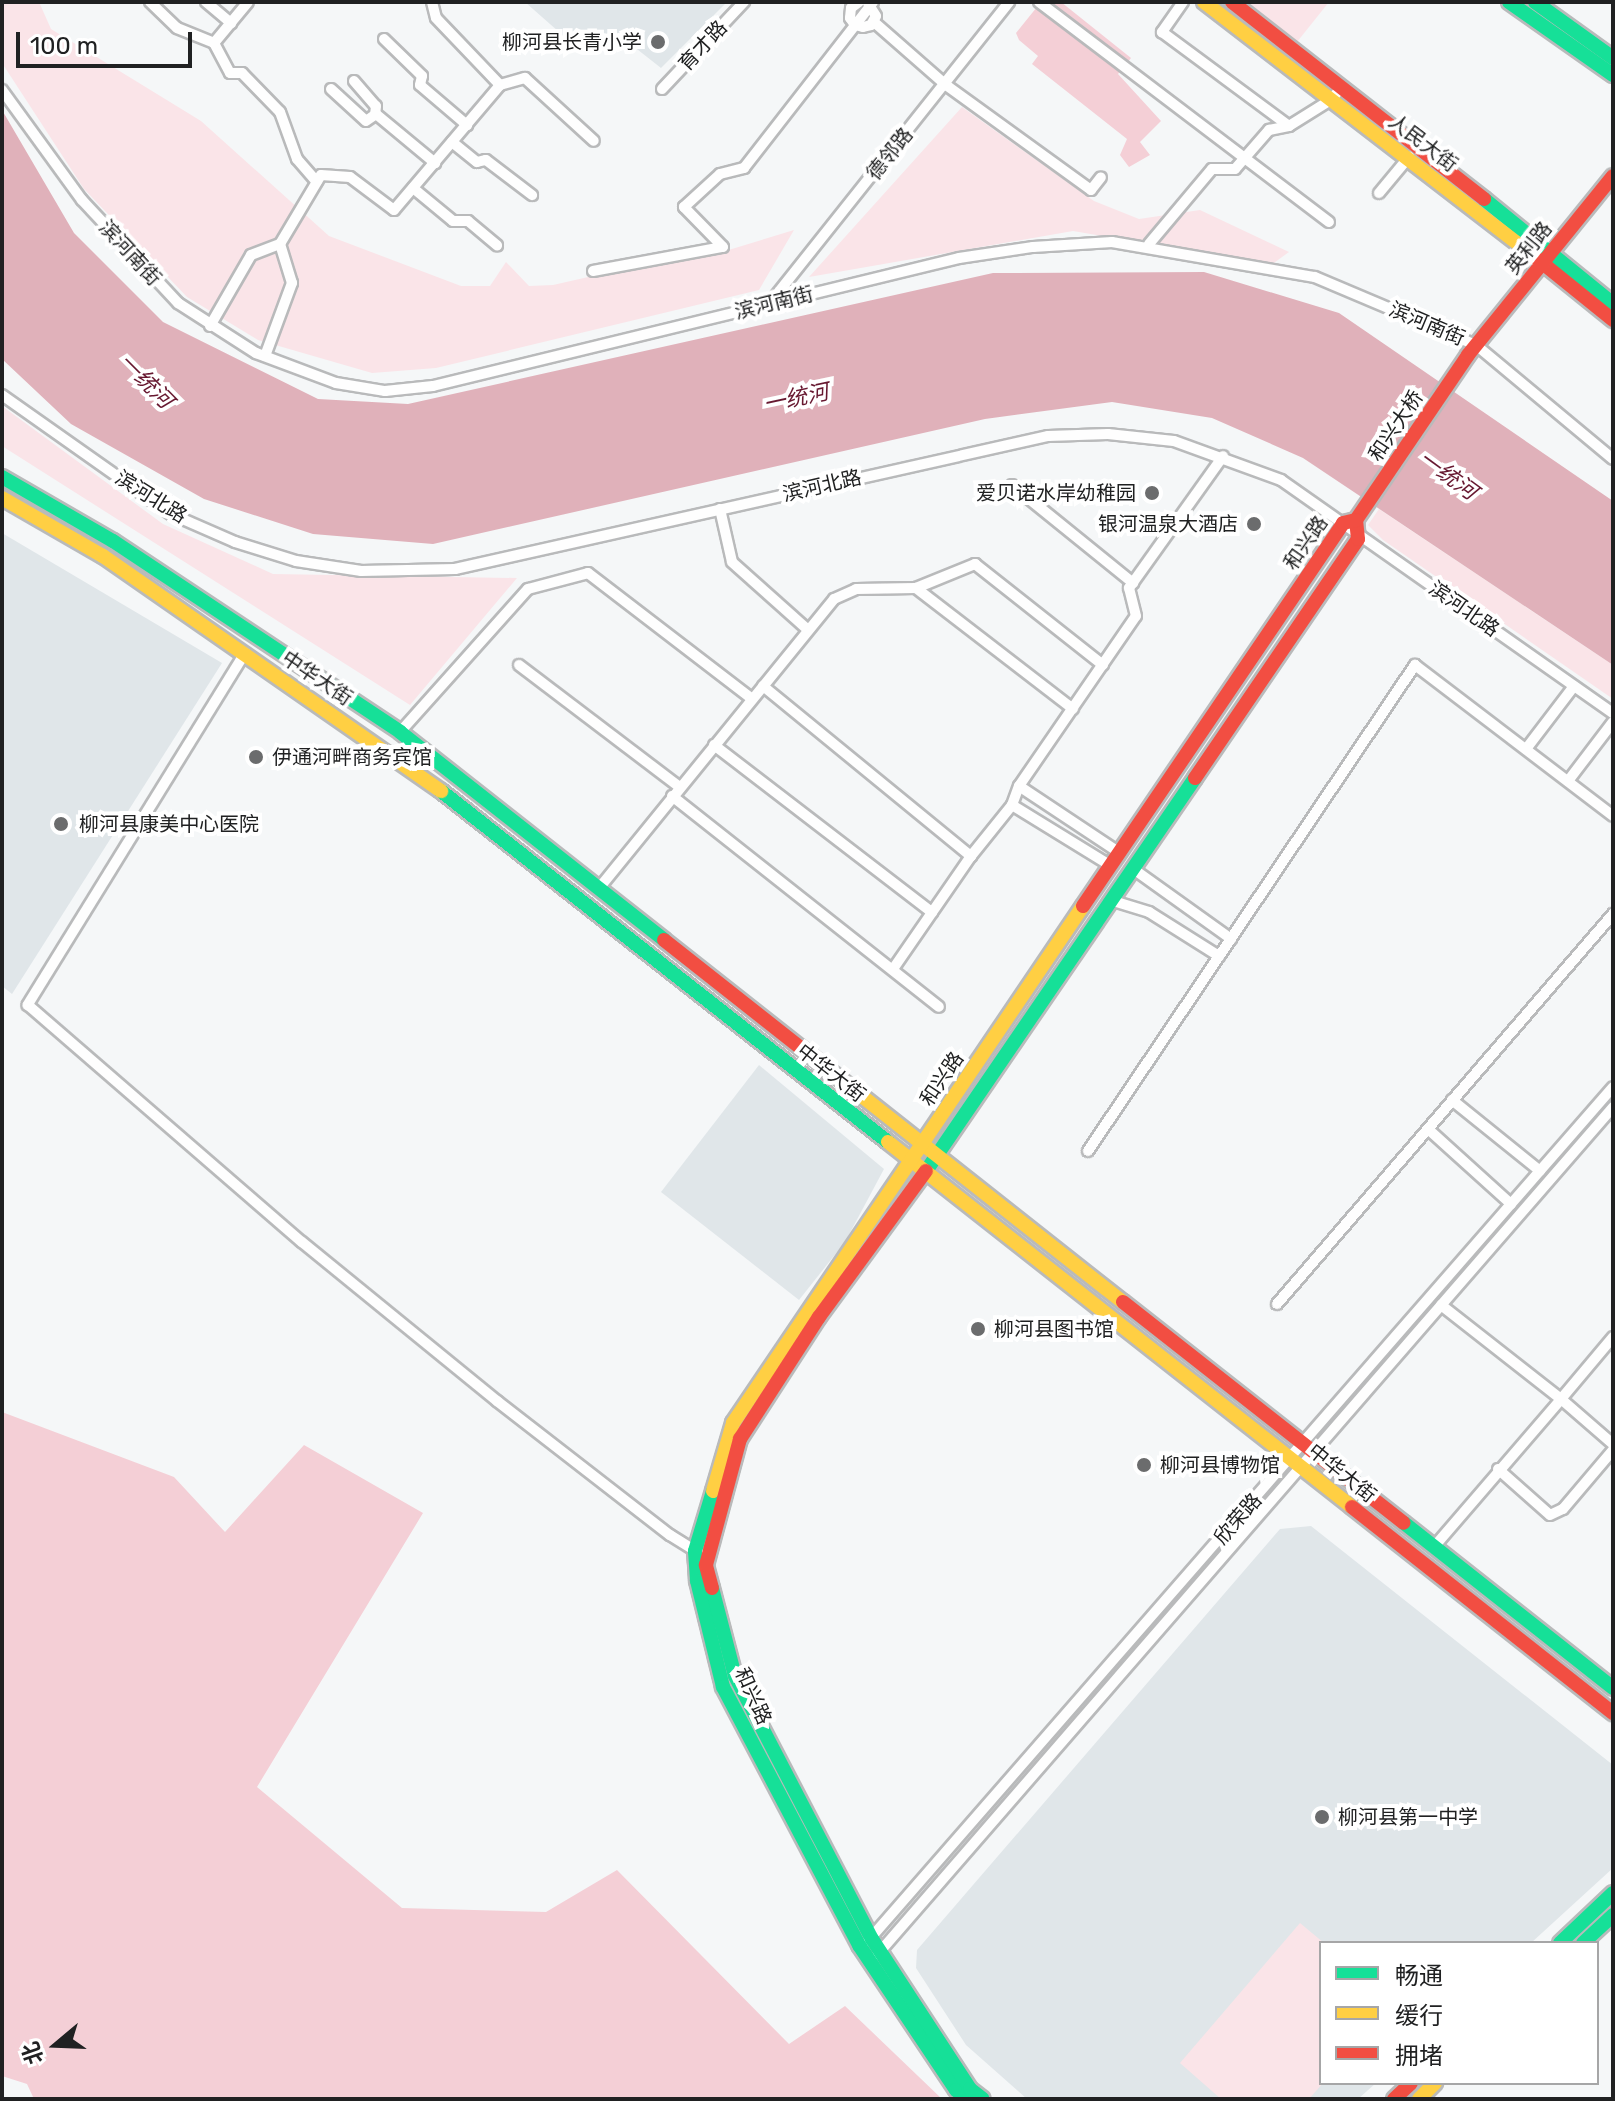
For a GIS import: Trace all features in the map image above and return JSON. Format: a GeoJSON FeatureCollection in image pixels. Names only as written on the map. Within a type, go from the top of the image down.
{"type":"FeatureCollection","features":[{"type":"Feature","properties":{"kind":"street"},"geometry":{"type":"LineString","coordinates":[[150,2],[177,28],[214,43],[230,73],[242,73],[280,112],[297,159],[317,182]]}},
{"type":"Feature","properties":{"kind":"street"},"geometry":{"type":"LineString","coordinates":[[206,2],[231,23]]}},
{"type":"Feature","properties":{"kind":"street"},"geometry":{"type":"LineString","coordinates":[[214,43],[248,2]]}},
{"type":"Feature","properties":{"kind":"street"},"geometry":{"type":"LineString","coordinates":[[432,2],[436,18],[500,85]]}},
{"type":"Feature","properties":{"kind":"street","name":"育才路"},"geometry":{"type":"LineString","coordinates":[[662,89],[744,2]]}},
{"type":"Feature","properties":{"kind":"street","name":"德邻路"},"geometry":{"type":"LineString","coordinates":[[769,304],[1009,2]]}},
{"type":"Feature","properties":{"kind":"street"},"geometry":{"type":"LineString","coordinates":[[1039,2],[1329,222]]}},
{"type":"Feature","properties":{"kind":"street"},"geometry":{"type":"LineString","coordinates":[[1183,2],[1162,32],[1289,126]]}},
{"type":"Feature","properties":{"kind":"street","name":"人民大街"},"geometry":{"type":"LineString","coordinates":[[1204,2],[1545,259],[1613,304]]}},
{"type":"Feature","properties":{"kind":"street","name":"人民大街"},"geometry":{"type":"LineString","coordinates":[[1232,2],[1342,86],[1613,320]]}},
{"type":"Feature","properties":{"kind":"street"},"geometry":{"type":"LineString","coordinates":[[1509,2],[1613,75]]}},
{"type":"Feature","properties":{"kind":"street"},"geometry":{"type":"LineString","coordinates":[[1535,2],[1613,58]]}},
{"type":"Feature","properties":{"kind":"street"},"geometry":{"type":"LineString","coordinates":[[854,3],[850,13],[855,25]]}},
{"type":"Feature","properties":{"kind":"street"},"geometry":{"type":"LineString","coordinates":[[593,271],[723,247],[684,207],[720,174],[744,168],[870,3],[875,10],[874,22]]}},
{"type":"Feature","properties":{"kind":"street"},"geometry":{"type":"LineString","coordinates":[[874,22],[946,85],[1091,190],[1101,177]]}},
{"type":"Feature","properties":{"kind":"street"},"geometry":{"type":"LineString","coordinates":[[855,25],[863,27],[874,22]]}},
{"type":"Feature","properties":{"kind":"street"},"geometry":{"type":"LineString","coordinates":[[384,39],[422,76],[420,85],[467,125]]}},
{"type":"Feature","properties":{"kind":"street"},"geometry":{"type":"LineString","coordinates":[[210,326],[251,255],[280,244],[321,175],[350,177],[394,210],[500,85],[525,78],[594,141]]}},
{"type":"Feature","properties":{"kind":"street"},"geometry":{"type":"LineString","coordinates":[[331,89],[366,121],[375,115],[376,106],[354,81]]}},
{"type":"Feature","properties":{"kind":"street"},"geometry":{"type":"LineString","coordinates":[[1149,244],[1212,169],[1235,169],[1269,130],[1289,126],[1332,99],[1342,86]]}},
{"type":"Feature","properties":{"kind":"street","name":"滨河南街"},"geometry":{"type":"LineString","coordinates":[[2,90],[45,153],[119,241],[178,303],[210,326],[265,356],[336,383],[385,391],[433,386],[959,258],[1033,247],[1112,242],[1315,277],[1472,350],[1613,459]]}},
{"type":"Feature","properties":{"kind":"street"},"geometry":{"type":"LineString","coordinates":[[375,115],[435,163]]}},
{"type":"Feature","properties":{"kind":"street"},"geometry":{"type":"LineString","coordinates":[[452,142],[477,162],[486,160],[532,195]]}},
{"type":"Feature","properties":{"kind":"street"},"geometry":{"type":"LineString","coordinates":[[1379,193],[1409,157]]}},
{"type":"Feature","properties":{"kind":"street","name":"英利路"},"geometry":{"type":"LineString","coordinates":[[1472,350],[1613,176]]}},
{"type":"Feature","properties":{"kind":"street"},"geometry":{"type":"LineString","coordinates":[[413,188],[453,221],[468,221],[497,245]]}},
{"type":"Feature","properties":{"kind":"street"},"geometry":{"type":"LineString","coordinates":[[265,356],[292,283],[280,244]]}},
{"type":"Feature","properties":{"kind":"street","name":"和兴大桥"},"geometry":{"type":"LineString","coordinates":[[1353,526],[1472,350]]}},
{"type":"Feature","properties":{"kind":"street","name":"滨河北路"},"geometry":{"type":"LineString","coordinates":[[2,395],[171,514],[235,542],[296,561],[361,571],[455,569],[1048,436],[1108,434],[1174,441],[1223,456],[1281,480],[1353,526],[1613,713]]}},
{"type":"Feature","properties":{"kind":"street"},"geometry":{"type":"LineString","coordinates":[[893,969],[971,856],[1012,805],[1019,786],[1136,616],[1129,588],[1223,456]]}},
{"type":"Feature","properties":{"kind":"street","name":"中华大街"},"geometry":{"type":"LineString","coordinates":[[2,477],[113,541],[400,732],[1613,1688]]}},
{"type":"Feature","properties":{"kind":"street"},"geometry":{"type":"LineString","coordinates":[[1012,485],[1133,583]]}},
{"type":"Feature","properties":{"kind":"street","name":"中华大街"},"geometry":{"type":"LineString","coordinates":[[2,498],[103,556],[416,771],[1613,1713]]}},
{"type":"Feature","properties":{"kind":"street"},"geometry":{"type":"LineString","coordinates":[[720,509],[732,562],[808,630]]}},
{"type":"Feature","properties":{"kind":"street","name":"和兴路"},"geometry":{"type":"LineString","coordinates":[[967,2099],[956,2090],[865,1942],[735,1676],[701,1555],[733,1423],[1115,860],[1353,526]]}},
{"type":"Feature","properties":{"kind":"street","name":"和兴路"},"geometry":{"type":"LineString","coordinates":[[701,1555],[740,1439],[819,1317],[937,1155],[1132,868],[1353,526]]}},
{"type":"Feature","properties":{"kind":"street"},"geometry":{"type":"LineString","coordinates":[[600,887],[834,599],[856,589],[916,588],[975,564],[1103,665]]}},
{"type":"Feature","properties":{"kind":"street"},"geometry":{"type":"LineString","coordinates":[[400,732],[528,589],[588,573],[752,699]]}},
{"type":"Feature","properties":{"kind":"street"},"geometry":{"type":"LineString","coordinates":[[916,588],[1073,709]]}},
{"type":"Feature","properties":{"kind":"street"},"geometry":{"type":"LineString","coordinates":[[245,653],[28,1005],[315,1252],[508,1410],[701,1555]]}},
{"type":"Feature","properties":{"kind":"street"},"geometry":{"type":"LineString","coordinates":[[519,665],[680,787]]}},
{"type":"Feature","properties":{"kind":"street"},"geometry":{"type":"LineString","coordinates":[[1088,1151],[1415,665],[1613,816]]}},
{"type":"Feature","properties":{"kind":"street"},"geometry":{"type":"LineString","coordinates":[[763,686],[971,856]]}},
{"type":"Feature","properties":{"kind":"street"},"geometry":{"type":"LineString","coordinates":[[1526,749],[1574,686]]}},
{"type":"Feature","properties":{"kind":"street"},"geometry":{"type":"LineString","coordinates":[[1568,781],[1613,722]]}},
{"type":"Feature","properties":{"kind":"street"},"geometry":{"type":"LineString","coordinates":[[714,745],[932,912]]}},
{"type":"Feature","properties":{"kind":"street"},"geometry":{"type":"LineString","coordinates":[[1019,786],[1115,860]]}},
{"type":"Feature","properties":{"kind":"street"},"geometry":{"type":"LineString","coordinates":[[672,796],[939,1007]]}},
{"type":"Feature","properties":{"kind":"street"},"geometry":{"type":"LineString","coordinates":[[1012,805],[1115,860]]}},
{"type":"Feature","properties":{"kind":"street"},"geometry":{"type":"LineString","coordinates":[[1132,868],[1231,939]]}},
{"type":"Feature","properties":{"kind":"street"},"geometry":{"type":"LineString","coordinates":[[1110,900],[1149,912],[1219,956]]}},
{"type":"Feature","properties":{"kind":"street"},"geometry":{"type":"LineString","coordinates":[[1277,1304],[1613,914]]}},
{"type":"Feature","properties":{"kind":"street","name":"欣荣路"},"geometry":{"type":"LineString","coordinates":[[874,1956],[1613,1087]]}},
{"type":"Feature","properties":{"kind":"street"},"geometry":{"type":"LineString","coordinates":[[1452,1100],[1540,1171]]}},
{"type":"Feature","properties":{"kind":"street","name":"欣荣路"},"geometry":{"type":"LineString","coordinates":[[1307,1449],[1441,1305],[1613,1107]]}},
{"type":"Feature","properties":{"kind":"street"},"geometry":{"type":"LineString","coordinates":[[1428,1129],[1511,1204]]}},
{"type":"Feature","properties":{"kind":"street"},"geometry":{"type":"LineString","coordinates":[[1441,1305],[1561,1399],[1613,1447],[1563,1509],[1550,1515],[1498,1469]]}},
{"type":"Feature","properties":{"kind":"street"},"geometry":{"type":"LineString","coordinates":[[1433,1548],[1613,1337]]}},
{"type":"Feature","properties":{"kind":"street","name":"欣荣路"},"geometry":{"type":"LineString","coordinates":[[865,1942],[1296,1463]]}},
{"type":"Feature","properties":{"kind":"street"},"geometry":{"type":"LineString","coordinates":[[1562,1941],[1613,1893]]}},
{"type":"Feature","properties":{"kind":"street"},"geometry":{"type":"LineString","coordinates":[[1585,1941],[1613,1915]]}},
{"type":"Feature","properties":{"kind":"street","name":"和兴路"},"geometry":{"type":"LineString","coordinates":[[874,1956],[970,2089],[983,2099]]}},
{"type":"Feature","properties":{"kind":"street"},"geometry":{"type":"LineString","coordinates":[[1394,2099],[1409,2085]]}},
{"type":"Feature","properties":{"kind":"shaded area"},"geometry":{"type":"Polygon","coordinates":[[[2,2],[39,2],[51,29],[201,121],[329,236],[461,286],[490,286],[506,262],[529,286],[553,285],[650,263],[722,252],[794,230],[759,290],[436,368],[372,373],[258,340],[187,297],[84,189],[2,63],[2,2]]]}},
{"type":"Feature","properties":{"kind":"shaded area","name":"柳河县长青小学"},"geometry":{"type":"Polygon","coordinates":[[[525,2],[727,2],[661,68],[614,31],[584,54],[525,2]]]}},
{"type":"Feature","properties":{"kind":"shaded area"},"geometry":{"type":"Polygon","coordinates":[[[1041,2],[1061,2],[1131,58],[1118,74],[1161,121],[1140,142],[1150,155],[1129,167],[1120,155],[1127,139],[1032,64],[1038,56],[1019,40],[1016,33],[1041,2]]]}},
{"type":"Feature","properties":{"kind":"shaded area"},"geometry":{"type":"Polygon","coordinates":[[[1245,2],[1329,2],[1297,42],[1245,2]]]}},
{"type":"Feature","properties":{"kind":"shaded area"},"geometry":{"type":"Polygon","coordinates":[[[962,107],[1094,201],[1139,219],[1200,210],[1289,252],[1271,265],[1073,231],[809,277],[962,107]]]}},
{"type":"Feature","properties":{"kind":"shaded area"},"geometry":{"type":"Polygon","coordinates":[[[2,406],[163,524],[273,574],[517,578],[410,705],[2,446],[2,406]]]}},
{"type":"Feature","properties":{"kind":"shaded area"},"geometry":{"type":"Polygon","coordinates":[[[1379,509],[1613,665],[1613,699],[1383,540],[1368,525],[1379,509]]]}},
{"type":"Feature","properties":{"kind":"shaded area","name":"柳河县康美中心医院"},"geometry":{"type":"Polygon","coordinates":[[[2,533],[222,663],[12,994],[2,986],[2,533]]]}},
{"type":"Feature","properties":{"kind":"shaded area"},"geometry":{"type":"Polygon","coordinates":[[[759,1065],[884,1169],[845,1242],[799,1300],[661,1192],[759,1065]]]}},
{"type":"Feature","properties":{"kind":"shaded area"},"geometry":{"type":"Polygon","coordinates":[[[2,1412],[174,1477],[225,1532],[304,1445],[423,1513],[257,1787],[402,1908],[546,1912],[617,1870],[789,2044],[845,2006],[942,2099],[34,2099],[27,2084],[2,2076],[2,1412]]]}},
{"type":"Feature","properties":{"kind":"shaded area","name":"柳河县第一中学"},"geometry":{"type":"Polygon","coordinates":[[[1311,1526],[1613,1765],[1613,1868],[1533,1941],[1319,1941],[1319,2085],[1374,2085],[1358,2099],[1027,2099],[966,2045],[916,1968],[917,1950],[1280,1529],[1311,1526]]]}},
{"type":"Feature","properties":{"kind":"shaded area"},"geometry":{"type":"Polygon","coordinates":[[[1300,1923],[1322,1941],[1319,1941],[1321,2085],[1309,2099],[1221,2099],[1180,2063],[1300,1923]]]}},
{"type":"Feature","properties":{"kind":"water","name":"一统河"},"geometry":{"type":"Polygon","coordinates":[[[2,110],[74,233],[163,322],[318,399],[408,404],[993,273],[1204,272],[1339,313],[1613,501],[1613,665],[1303,458],[1212,418],[1112,402],[985,419],[433,544],[313,534],[204,499],[71,424],[2,359],[2,110]]]}},
{"type":"Feature","properties":{"kind":"traffic: fast"},"geometry":{"type":"LineString","coordinates":[[1509,2],[1613,75]]}},
{"type":"Feature","properties":{"kind":"traffic: fast"},"geometry":{"type":"LineString","coordinates":[[1535,2],[1613,58]]}},
{"type":"Feature","properties":{"kind":"traffic: fast"},"geometry":{"type":"LineString","coordinates":[[1484,199],[1613,304]]}},
{"type":"Feature","properties":{"kind":"traffic: fast"},"geometry":{"type":"LineString","coordinates":[[2,477],[113,541],[400,732],[664,940]]}},
{"type":"Feature","properties":{"kind":"traffic: fast"},"geometry":{"type":"LineString","coordinates":[[926,1171],[1195,778]]}},
{"type":"Feature","properties":{"kind":"traffic: fast"},"geometry":{"type":"LineString","coordinates":[[441,791],[888,1142]]}},
{"type":"Feature","properties":{"kind":"traffic: fast"},"geometry":{"type":"LineString","coordinates":[[713,1491],[695,1551],[697,1581],[723,1687],[859,1945],[956,2090],[967,2099]]}},
{"type":"Feature","properties":{"kind":"traffic: fast"},"geometry":{"type":"LineString","coordinates":[[1404,1523],[1613,1688]]}},
{"type":"Feature","properties":{"kind":"traffic: fast"},"geometry":{"type":"LineString","coordinates":[[712,1588],[735,1676],[872,1939],[970,2089],[983,2099]]}},
{"type":"Feature","properties":{"kind":"traffic: fast"},"geometry":{"type":"LineString","coordinates":[[1562,1941],[1613,1893]]}},
{"type":"Feature","properties":{"kind":"traffic: fast"},"geometry":{"type":"LineString","coordinates":[[1585,1941],[1613,1915]]}},
{"type":"Feature","properties":{"kind":"traffic: slow"},"geometry":{"type":"LineString","coordinates":[[1204,2],[1530,253]]}},
{"type":"Feature","properties":{"kind":"traffic: slow"},"geometry":{"type":"LineString","coordinates":[[2,498],[103,556],[441,791]]}},
{"type":"Feature","properties":{"kind":"traffic: slow"},"geometry":{"type":"LineString","coordinates":[[713,1491],[733,1423],[1083,906]]}},
{"type":"Feature","properties":{"kind":"traffic: slow"},"geometry":{"type":"LineString","coordinates":[[858,1093],[1123,1302]]}},
{"type":"Feature","properties":{"kind":"traffic: slow"},"geometry":{"type":"LineString","coordinates":[[888,1142],[1352,1507]]}},
{"type":"Feature","properties":{"kind":"traffic: slow"},"geometry":{"type":"LineString","coordinates":[[1419,2099],[1433,2085]]}},
{"type":"Feature","properties":{"kind":"traffic: jam"},"geometry":{"type":"LineString","coordinates":[[1232,2],[1484,199]]}},
{"type":"Feature","properties":{"kind":"traffic: jam"},"geometry":{"type":"LineString","coordinates":[[1356,520],[1468,355],[1613,176]]}},
{"type":"Feature","properties":{"kind":"traffic: jam"},"geometry":{"type":"LineString","coordinates":[[1530,253],[1613,320]]}},
{"type":"Feature","properties":{"kind":"traffic: jam"},"geometry":{"type":"LineString","coordinates":[[1083,906],[1343,523],[1356,520]]}},
{"type":"Feature","properties":{"kind":"traffic: jam"},"geometry":{"type":"LineString","coordinates":[[1195,778],[1358,539],[1356,520]]}},
{"type":"Feature","properties":{"kind":"traffic: jam"},"geometry":{"type":"LineString","coordinates":[[664,940],[858,1093]]}},
{"type":"Feature","properties":{"kind":"traffic: jam"},"geometry":{"type":"LineString","coordinates":[[712,1588],[706,1565],[740,1439],[819,1317],[926,1171]]}},
{"type":"Feature","properties":{"kind":"traffic: jam"},"geometry":{"type":"LineString","coordinates":[[1123,1302],[1404,1523]]}},
{"type":"Feature","properties":{"kind":"traffic: jam"},"geometry":{"type":"LineString","coordinates":[[1352,1507],[1613,1713]]}},
{"type":"Feature","properties":{"kind":"traffic: jam"},"geometry":{"type":"LineString","coordinates":[[1394,2099],[1409,2085]]}},
{"type":"Feature","properties":{"kind":"place","name":"柳河县长青小学"},"geometry":{"type":"Point","coordinates":[658,42]}},
{"type":"Feature","properties":{"kind":"place","name":"爱贝诺水岸幼稚园"},"geometry":{"type":"Point","coordinates":[1152,493]}},
{"type":"Feature","properties":{"kind":"place","name":"银河温泉大酒店"},"geometry":{"type":"Point","coordinates":[1254,524]}},
{"type":"Feature","properties":{"kind":"place","name":"伊通河畔商务宾馆"},"geometry":{"type":"Point","coordinates":[256,757]}},
{"type":"Feature","properties":{"kind":"place","name":"柳河县康美中心医院"},"geometry":{"type":"Point","coordinates":[61,824]}},
{"type":"Feature","properties":{"kind":"place","name":"柳河县图书馆"},"geometry":{"type":"Point","coordinates":[978,1329]}},
{"type":"Feature","properties":{"kind":"place","name":"柳河县博物馆"},"geometry":{"type":"Point","coordinates":[1144,1465]}},
{"type":"Feature","properties":{"kind":"place","name":"柳河县第一中学"},"geometry":{"type":"Point","coordinates":[1322,1817]}}]}
